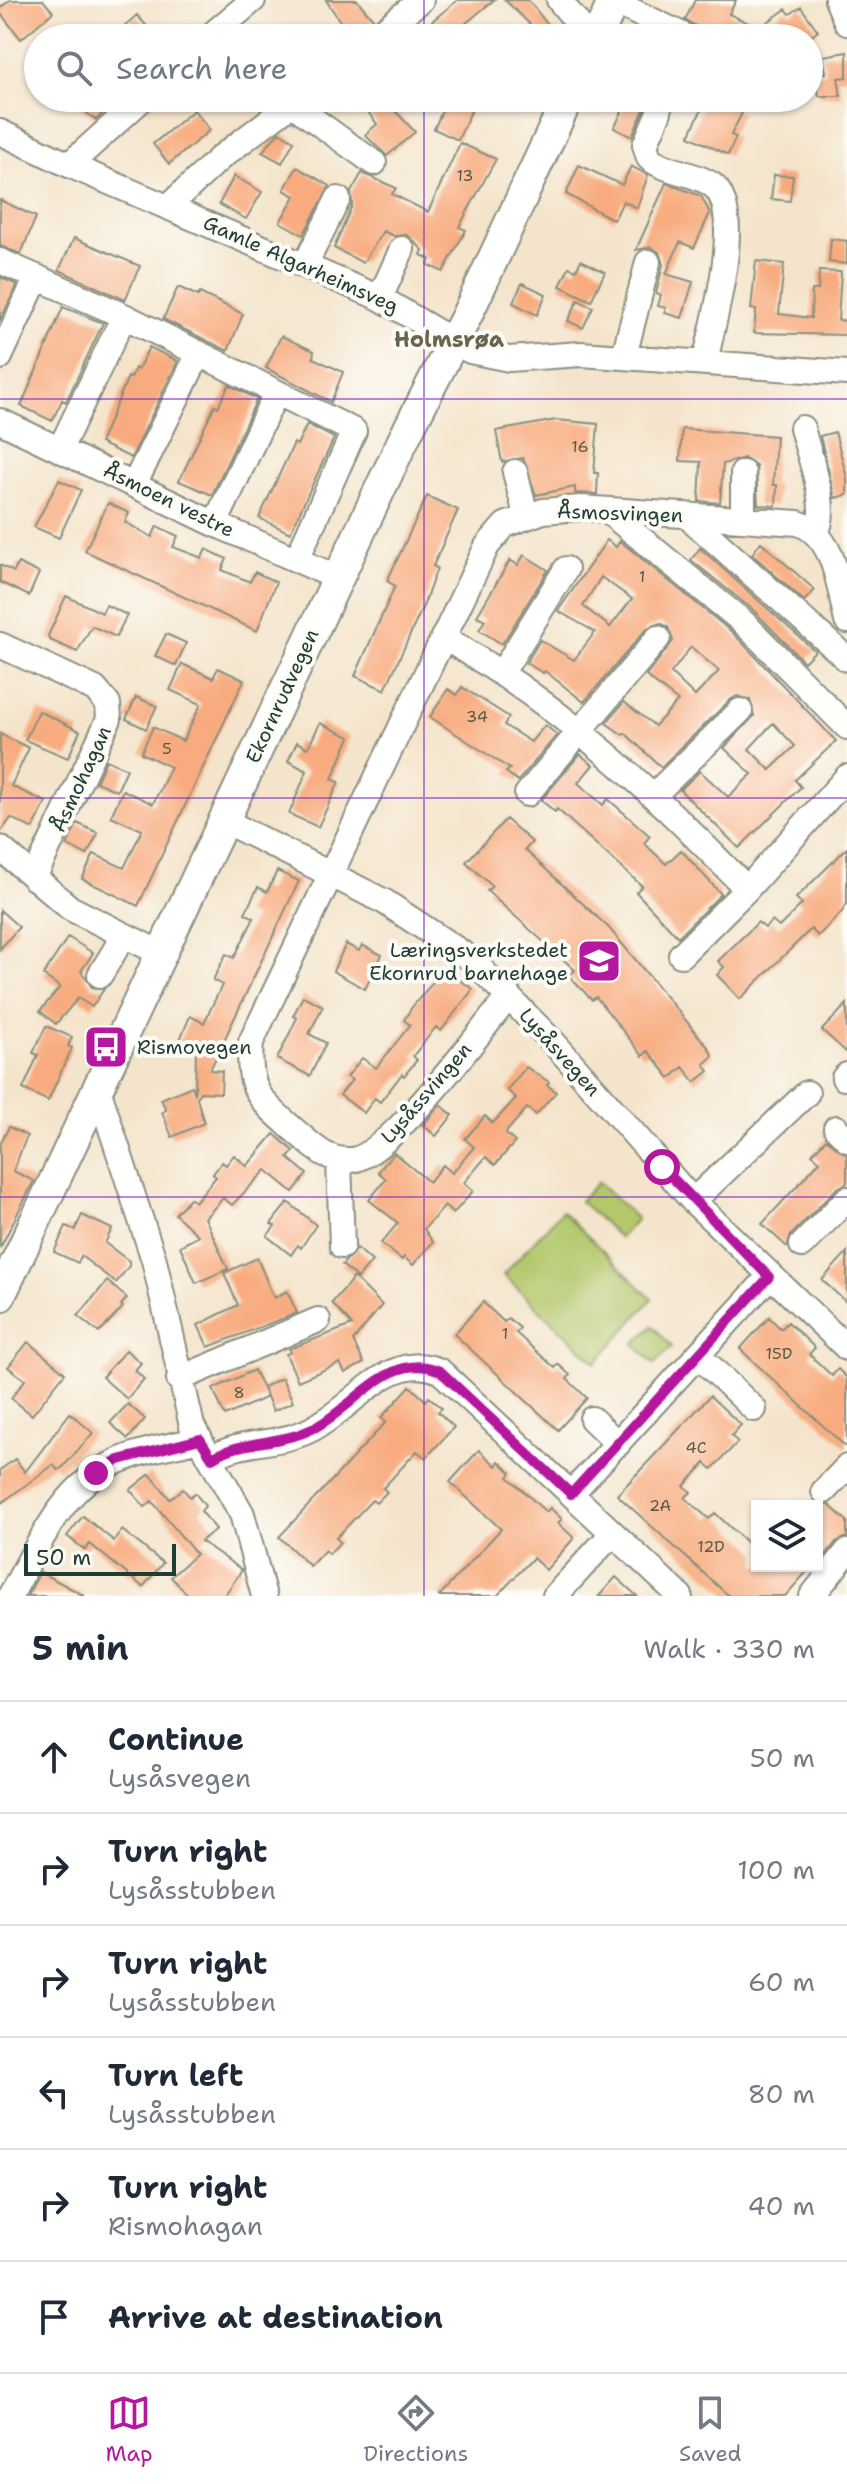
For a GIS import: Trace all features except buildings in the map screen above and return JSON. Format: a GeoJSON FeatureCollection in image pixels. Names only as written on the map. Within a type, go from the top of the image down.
{"type":"FeatureCollection","features":[{"type":"Feature","properties":{"kind":"main road"},"geometry":{"type":"LineString","coordinates":[[603,24],[614,1]]}},
{"type":"Feature","properties":{"kind":"main road","name":"Ekornrudvegen"},"geometry":{"type":"LineString","coordinates":[[0,1296],[223,820],[561,112]]}},
{"type":"Feature","properties":{"kind":"street"},"geometry":{"type":"LineString","coordinates":[[225,24],[253,0]]}},
{"type":"Feature","properties":{"kind":"street"},"geometry":{"type":"LineString","coordinates":[[391,24],[421,0]]}},
{"type":"Feature","properties":{"kind":"street"},"geometry":{"type":"LineString","coordinates":[[559,0],[579,24]]}},
{"type":"Feature","properties":{"kind":"street"},"geometry":{"type":"LineString","coordinates":[[837,0],[847,23]]}},
{"type":"Feature","properties":{"kind":"street"},"geometry":{"type":"LineString","coordinates":[[614,1],[661,24]]}},
{"type":"Feature","properties":{"kind":"street"},"geometry":{"type":"LineString","coordinates":[[69,165],[128,112]]}},
{"type":"Feature","properties":{"kind":"street"},"geometry":{"type":"LineString","coordinates":[[169,206],[214,149],[277,112]]}},
{"type":"Feature","properties":{"kind":"street"},"geometry":{"type":"LineString","coordinates":[[310,112],[374,163]]}},
{"type":"Feature","properties":{"kind":"street"},"geometry":{"type":"LineString","coordinates":[[659,112],[645,145],[649,158],[712,184],[722,200],[728,250],[705,362]]}},
{"type":"Feature","properties":{"kind":"street","name":"Gamle Algarheimsveg"},"geometry":{"type":"LineString","coordinates":[[0,132],[69,165],[380,298],[470,351],[509,359],[581,354],[847,373]]}},
{"type":"Feature","properties":{"kind":"street"},"geometry":{"type":"LineString","coordinates":[[305,265],[338,199]]}},
{"type":"Feature","properties":{"kind":"street"},"geometry":{"type":"LineString","coordinates":[[380,298],[402,249]]}},
{"type":"Feature","properties":{"kind":"street"},"geometry":{"type":"LineString","coordinates":[[0,261],[124,316],[354,431],[297,559]]}},
{"type":"Feature","properties":{"kind":"street"},"geometry":{"type":"LineString","coordinates":[[624,356],[648,262]]}},
{"type":"Feature","properties":{"kind":"street"},"geometry":{"type":"LineString","coordinates":[[0,357],[37,277]]}},
{"type":"Feature","properties":{"kind":"street"},"geometry":{"type":"LineString","coordinates":[[60,449],[124,316]]}},
{"type":"Feature","properties":{"kind":"street"},"geometry":{"type":"LineString","coordinates":[[135,483],[199,353]]}},
{"type":"Feature","properties":{"kind":"street"},"geometry":{"type":"LineString","coordinates":[[215,524],[276,393]]}},
{"type":"Feature","properties":{"kind":"street","name":"Åsmoen vestre"},"geometry":{"type":"LineString","coordinates":[[0,421],[135,483],[215,524],[338,578]]}},
{"type":"Feature","properties":{"kind":"street"},"geometry":{"type":"LineString","coordinates":[[802,428],[822,506],[821,525],[816,532],[828,552],[847,621]]}},
{"type":"Feature","properties":{"kind":"street"},"geometry":{"type":"LineString","coordinates":[[515,472],[526,515]]}},
{"type":"Feature","properties":{"kind":"street"},"geometry":{"type":"LineString","coordinates":[[743,473],[743,518]]}},
{"type":"Feature","properties":{"kind":"street","name":"Åsmosvingen"},"geometry":{"type":"LineString","coordinates":[[331,874],[492,537],[505,525],[526,515],[581,508],[789,521],[816,532]]}},
{"type":"Feature","properties":{"kind":"street"},"geometry":{"type":"LineString","coordinates":[[606,510],[743,622],[847,727]]}},
{"type":"Feature","properties":{"kind":"street"},"geometry":{"type":"LineString","coordinates":[[686,515],[847,659]]}},
{"type":"Feature","properties":{"kind":"street"},"geometry":{"type":"LineString","coordinates":[[503,671],[566,569]]}},
{"type":"Feature","properties":{"kind":"street"},"geometry":{"type":"LineString","coordinates":[[443,637],[503,671],[581,730],[655,794],[747,889]]}},
{"type":"Feature","properties":{"kind":"street"},"geometry":{"type":"LineString","coordinates":[[527,794],[658,638]]}},
{"type":"Feature","properties":{"kind":"street","name":"Åsmohagan"},"geometry":{"type":"LineString","coordinates":[[0,645],[95,689],[108,704],[109,719],[34,878]]}},
{"type":"Feature","properties":{"kind":"street"},"geometry":{"type":"LineString","coordinates":[[655,794],[740,711]]}},
{"type":"Feature","properties":{"kind":"street"},"geometry":{"type":"LineString","coordinates":[[681,955],[846,784]]}},
{"type":"Feature","properties":{"kind":"street","name":"Lysåsvegen"},"geometry":{"type":"LineString","coordinates":[[223,820],[331,874],[426,927],[471,959],[509,996],[693,1201],[769,1277],[847,1347]]}},
{"type":"Feature","properties":{"kind":"street"},"geometry":{"type":"LineString","coordinates":[[0,848],[70,908],[162,954]]}},
{"type":"Feature","properties":{"kind":"street"},"geometry":{"type":"LineString","coordinates":[[331,874],[251,1042],[249,1064],[258,1097],[327,1157],[339,1160],[342,1246]]}},
{"type":"Feature","properties":{"kind":"street"},"geometry":{"type":"LineString","coordinates":[[100,975],[123,937]]}},
{"type":"Feature","properties":{"kind":"street","name":"Lysåssvingen"},"geometry":{"type":"LineString","coordinates":[[339,1160],[370,1156],[383,1145],[509,996]]}},
{"type":"Feature","properties":{"kind":"street"},"geometry":{"type":"LineString","coordinates":[[98,1089],[154,1260],[192,1426],[242,1514],[264,1596]]}},
{"type":"Feature","properties":{"kind":"street"},"geometry":{"type":"LineString","coordinates":[[693,1201],[807,1093]]}},
{"type":"Feature","properties":{"kind":"street"},"geometry":{"type":"LineString","coordinates":[[802,1245],[847,1199]]}},
{"type":"Feature","properties":{"kind":"street"},"geometry":{"type":"LineString","coordinates":[[571,1494],[769,1277]]}},
{"type":"Feature","properties":{"kind":"street"},"geometry":{"type":"LineString","coordinates":[[179,1379],[318,1320]]}},
{"type":"Feature","properties":{"kind":"street"},"geometry":{"type":"LineString","coordinates":[[698,1355],[754,1409]]}},
{"type":"Feature","properties":{"kind":"street"},"geometry":{"type":"LineString","coordinates":[[10,1596],[56,1514],[76,1488],[119,1460],[206,1448],[228,1448],[314,1429],[390,1373],[410,1365],[426,1365],[440,1371],[680,1596]]}},
{"type":"Feature","properties":{"kind":"street"},"geometry":{"type":"LineString","coordinates":[[592,1419],[618,1444]]}},
{"type":"Feature","properties":{"kind":"street"},"geometry":{"type":"LineString","coordinates":[[824,1491],[847,1467]]}},
{"type":"Feature","properties":{"kind":"street"},"geometry":{"type":"LineString","coordinates":[[555,1596],[612,1534]]}},
{"type":"Feature","properties":{"kind":"street"},"geometry":{"type":"LineString","coordinates":[[812,1596],[847,1552]]}},
{"type":"Feature","properties":{"kind":"green space"},"geometry":{"type":"Polygon","coordinates":[[[598,1182],[637,1219],[620,1238],[580,1201],[598,1182]]]}},
{"type":"Feature","properties":{"kind":"green space"},"geometry":{"type":"Polygon","coordinates":[[[562,1211],[652,1299],[596,1363],[503,1275],[562,1211]]]}},
{"type":"Feature","properties":{"kind":"green space"},"geometry":{"type":"Polygon","coordinates":[[[653,1326],[672,1347],[654,1364],[634,1344],[653,1326]]]}},
{"type":"Feature","properties":{"kind":"place","name":"Læringsverkstedet Ekornrud barnehage"},"geometry":{"type":"Point","coordinates":[599,961]}},
{"type":"Feature","properties":{"kind":"place","name":"Rismovegen"},"geometry":{"type":"Point","coordinates":[106,1047]}},
{"type":"Feature","properties":{"kind":"district","name":"Holmsrøa"},"geometry":{"type":"Point","coordinates":[449,339]}},
{"type":"Feature","properties":{"kind":"route"},"geometry":{"type":"LineString","coordinates":[[96,1473],[119,1460],[200,1439],[212,1458],[241,1444],[297,1435],[314,1429],[390,1373],[410,1365],[426,1365],[440,1371],[571,1494],[769,1277],[662,1167]]}}]}
